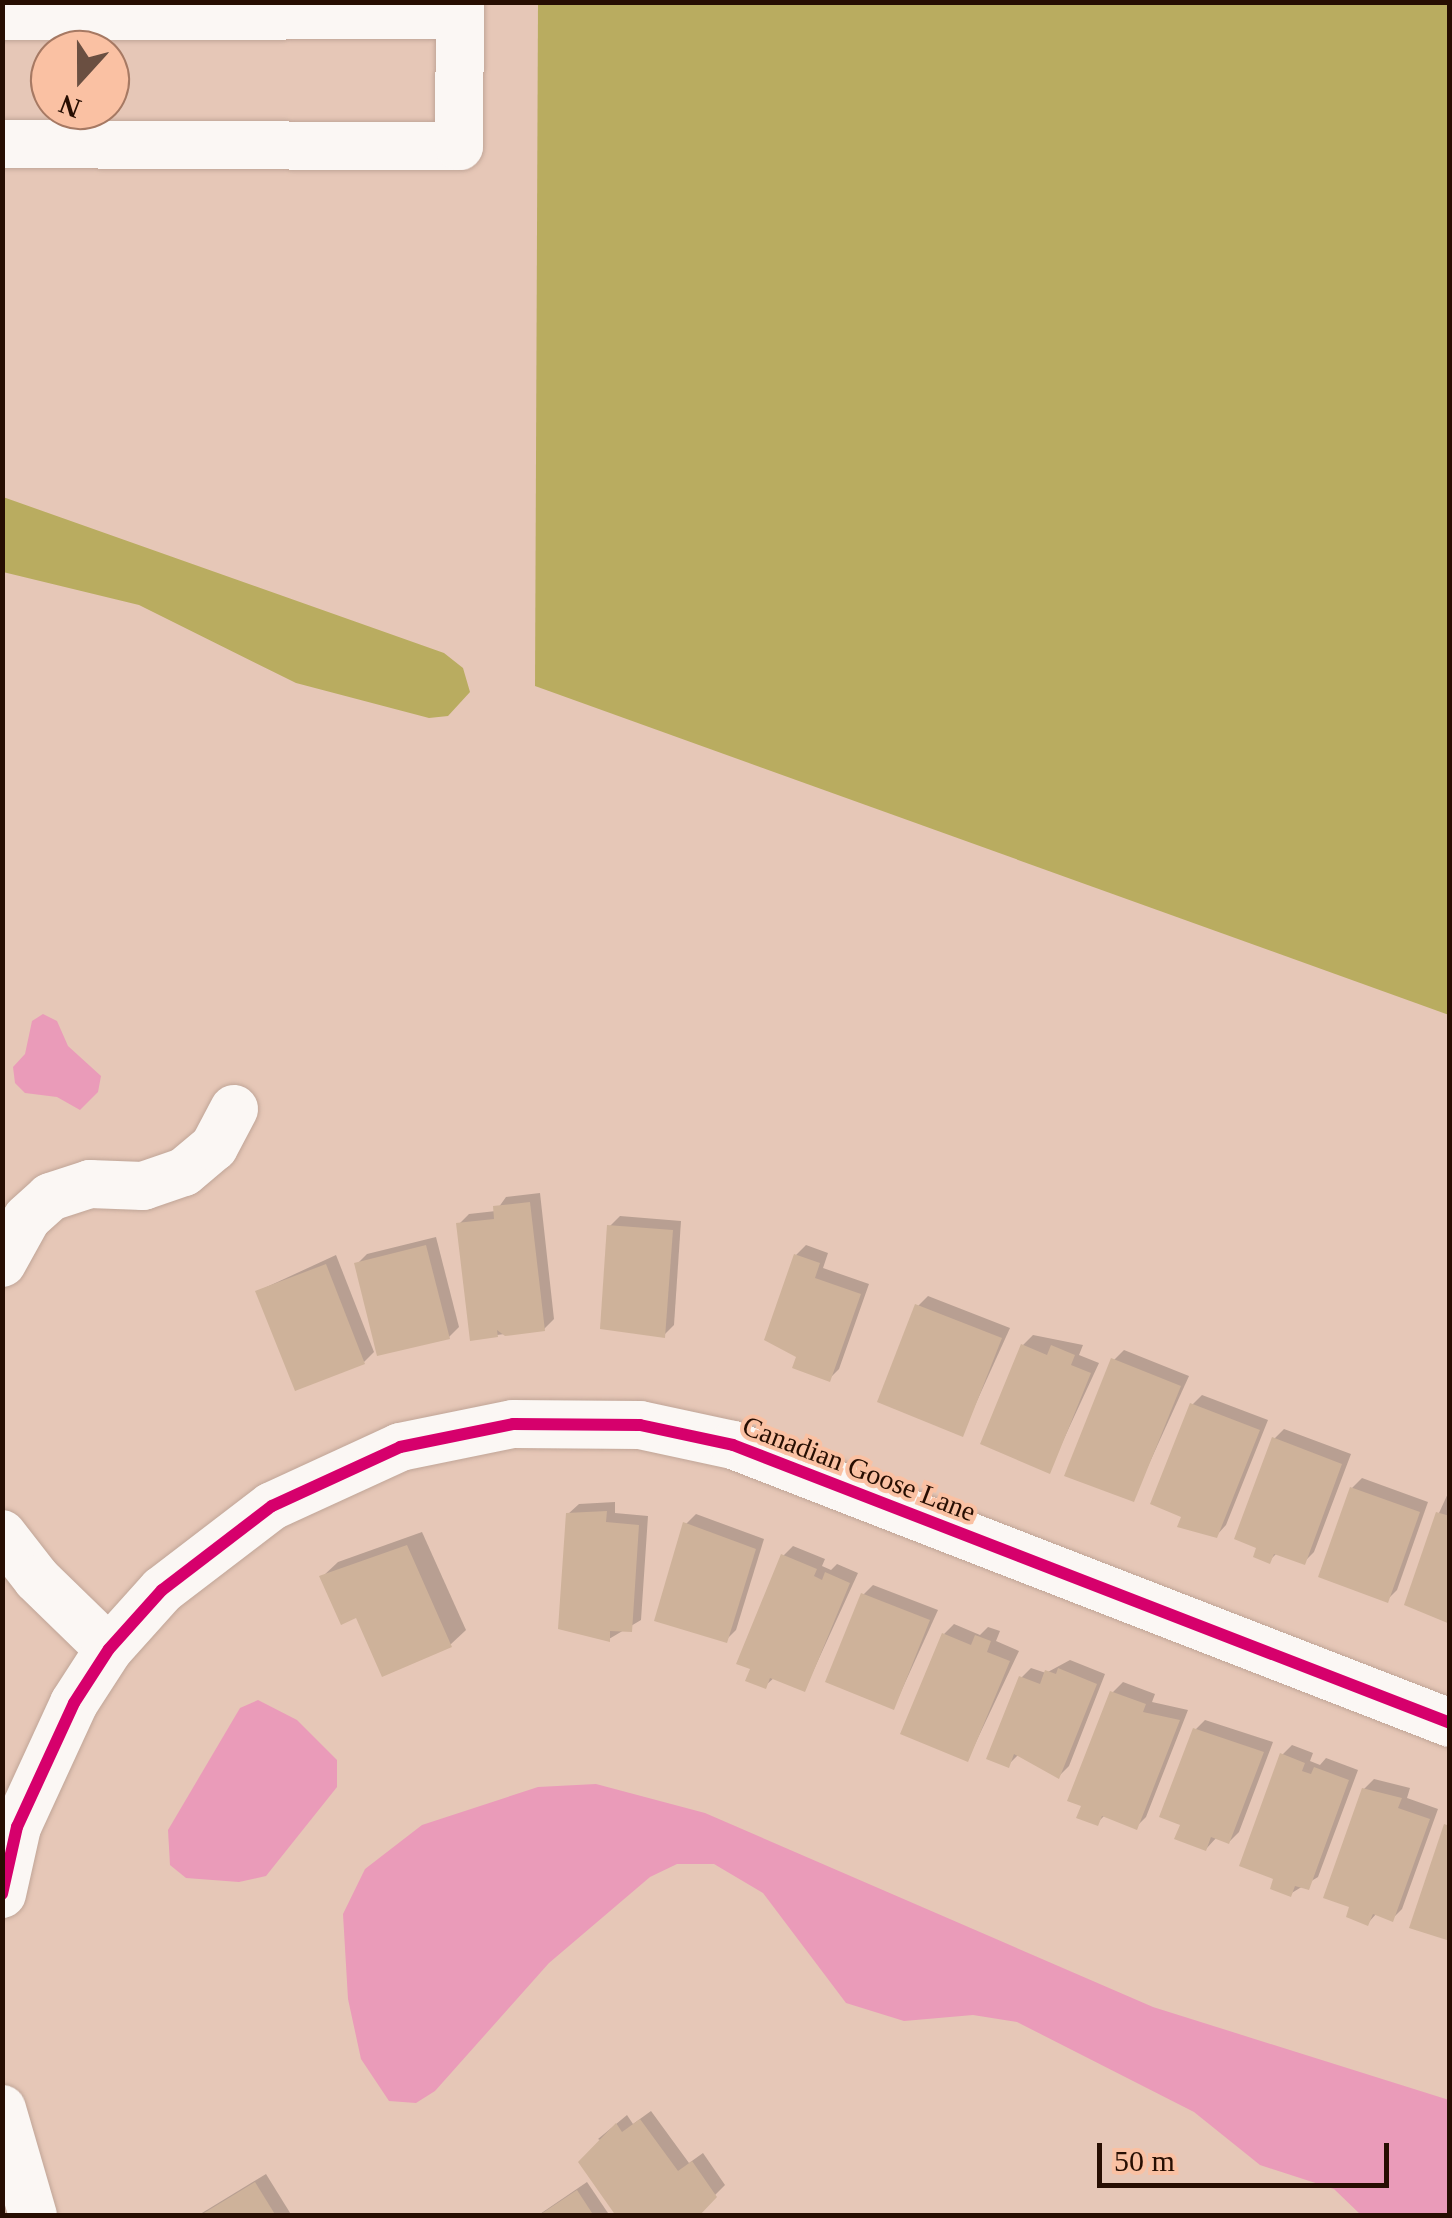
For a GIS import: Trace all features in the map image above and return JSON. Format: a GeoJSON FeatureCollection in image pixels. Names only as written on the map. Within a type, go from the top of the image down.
{"type":"FeatureCollection","features":[{"type":"Feature","properties":{"kind":"street"},"geometry":{"type":"LineString","coordinates":[[2,16],[460,9],[459,146],[2,144]]}},
{"type":"Feature","properties":{"kind":"street"},"geometry":{"type":"LineString","coordinates":[[2,1263],[27,1218],[50,1198],[90,1184],[144,1186],[184,1172],[214,1147],[234,1108]]}},
{"type":"Feature","properties":{"kind":"street","name":"Canadian Goose Lane"},"geometry":{"type":"LineString","coordinates":[[2,1894],[17,1827],[42,1765],[109,1649],[162,1590],[272,1506],[400,1447],[513,1424],[640,1425],[733,1445],[1203,1632],[1450,1722]]}},
{"type":"Feature","properties":{"kind":"street"},"geometry":{"type":"LineString","coordinates":[[2,1534],[37,1579],[109,1649]]}},
{"type":"Feature","properties":{"kind":"street"},"geometry":{"type":"LineString","coordinates":[[2,2109],[33,2216]]}},
{"type":"Feature","properties":{"kind":"shaded area"},"geometry":{"type":"Polygon","coordinates":[[[538,3],[1449,3],[1449,1015],[535,686],[538,3]]]}},
{"type":"Feature","properties":{"kind":"shaded area"},"geometry":{"type":"Polygon","coordinates":[[[3,497],[444,653],[463,668],[470,692],[448,716],[429,718],[296,683],[139,605],[3,572],[3,497]]]}},
{"type":"Feature","properties":{"kind":"shaded area"},"geometry":{"type":"Polygon","coordinates":[[[43,1014],[57,1021],[68,1046],[101,1076],[98,1092],[80,1110],[57,1097],[25,1093],[15,1083],[13,1067],[25,1054],[32,1021],[43,1014]]]}},
{"type":"Feature","properties":{"kind":"shaded area"},"geometry":{"type":"Polygon","coordinates":[[[258,1700],[297,1720],[337,1760],[337,1787],[266,1876],[239,1882],[186,1878],[170,1865],[168,1830],[240,1708],[258,1700]]]}},
{"type":"Feature","properties":{"kind":"shaded area"},"geometry":{"type":"Polygon","coordinates":[[[596,1784],[705,1813],[1153,2007],[1449,2100],[1449,2215],[1361,2215],[1334,2189],[1260,2165],[1194,2112],[1017,2022],[973,2015],[904,2021],[846,2003],[763,1893],[714,1864],[677,1864],[650,1877],[549,1963],[435,2091],[416,2103],[389,2101],[361,2059],[348,1999],[343,1914],[365,1869],[422,1825],[538,1787],[596,1784]]]}},
{"type":"Feature","properties":{"kind":"building"},"geometry":{"type":"Polygon","coordinates":[[[530,1202],[545,1331],[505,1336],[497,1330],[498,1337],[470,1341],[456,1223],[494,1219],[493,1206],[530,1202]]]}},
{"type":"Feature","properties":{"kind":"building"},"geometry":{"type":"Polygon","coordinates":[[[607,1225],[673,1230],[665,1338],[600,1329],[607,1225]]]}},
{"type":"Feature","properties":{"kind":"building"},"geometry":{"type":"Polygon","coordinates":[[[426,1245],[450,1339],[377,1356],[354,1263],[426,1245]]]}},
{"type":"Feature","properties":{"kind":"building"},"geometry":{"type":"Polygon","coordinates":[[[794,1254],[820,1263],[815,1278],[861,1294],[830,1382],[792,1368],[796,1357],[764,1340],[794,1254]]]}},
{"type":"Feature","properties":{"kind":"building"},"geometry":{"type":"Polygon","coordinates":[[[326,1264],[365,1364],[295,1391],[255,1291],[326,1264]]]}},
{"type":"Feature","properties":{"kind":"building"},"geometry":{"type":"Polygon","coordinates":[[[915,1304],[1002,1338],[963,1437],[877,1402],[915,1304]]]}},
{"type":"Feature","properties":{"kind":"building"},"geometry":{"type":"Polygon","coordinates":[[[1021,1344],[1047,1355],[1051,1345],[1075,1355],[1071,1365],[1091,1373],[1050,1474],[980,1444],[1021,1344]]]}},
{"type":"Feature","properties":{"kind":"building"},"geometry":{"type":"Polygon","coordinates":[[[1111,1358],[1181,1386],[1134,1502],[1064,1476],[1111,1358]]]}},
{"type":"Feature","properties":{"kind":"building"},"geometry":{"type":"Polygon","coordinates":[[[1190,1403],[1260,1430],[1217,1538],[1177,1527],[1181,1517],[1150,1504],[1190,1403]]]}},
{"type":"Feature","properties":{"kind":"building"},"geometry":{"type":"Polygon","coordinates":[[[1272,1437],[1342,1464],[1305,1565],[1274,1554],[1270,1564],[1253,1557],[1256,1548],[1234,1539],[1272,1437]]]}},
{"type":"Feature","properties":{"kind":"building"},"geometry":{"type":"Polygon","coordinates":[[[1350,1487],[1420,1512],[1388,1603],[1318,1577],[1350,1487]]]}},
{"type":"Feature","properties":{"kind":"building"},"geometry":{"type":"Polygon","coordinates":[[[607,1511],[606,1522],[639,1525],[632,1632],[610,1631],[610,1642],[558,1629],[566,1513],[607,1511]]]}},
{"type":"Feature","properties":{"kind":"building"},"geometry":{"type":"Polygon","coordinates":[[[1436,1512],[1450,1516],[1450,1624],[1404,1605],[1436,1512]]]}},
{"type":"Feature","properties":{"kind":"building"},"geometry":{"type":"Polygon","coordinates":[[[683,1522],[756,1549],[727,1643],[654,1621],[683,1522]]]}},
{"type":"Feature","properties":{"kind":"building"},"geometry":{"type":"Polygon","coordinates":[[[407,1545],[452,1647],[382,1677],[356,1618],[341,1625],[319,1576],[407,1545]]]}},
{"type":"Feature","properties":{"kind":"building"},"geometry":{"type":"Polygon","coordinates":[[[781,1554],[817,1569],[814,1576],[822,1580],[825,1572],[850,1583],[805,1692],[770,1678],[766,1689],[745,1681],[750,1669],[736,1664],[781,1554]]]}},
{"type":"Feature","properties":{"kind":"building"},"geometry":{"type":"Polygon","coordinates":[[[861,1593],[930,1620],[894,1710],[825,1682],[861,1593]]]}},
{"type":"Feature","properties":{"kind":"building"},"geometry":{"type":"Polygon","coordinates":[[[942,1633],[971,1645],[975,1635],[991,1641],[987,1652],[1010,1661],[968,1762],[900,1734],[942,1633]]]}},
{"type":"Feature","properties":{"kind":"building"},"geometry":{"type":"Polygon","coordinates":[[[1058,1668],[1097,1684],[1059,1779],[1014,1754],[1009,1768],[986,1759],[1019,1676],[1040,1684],[1045,1670],[1056,1674],[1058,1668]]]}},
{"type":"Feature","properties":{"kind":"building"},"geometry":{"type":"Polygon","coordinates":[[[1110,1691],[1146,1704],[1143,1712],[1180,1720],[1137,1830],[1102,1816],[1098,1826],[1076,1818],[1081,1806],[1067,1801],[1110,1691]]]}},
{"type":"Feature","properties":{"kind":"building"},"geometry":{"type":"Polygon","coordinates":[[[1193,1728],[1264,1752],[1229,1844],[1211,1837],[1206,1851],[1174,1839],[1180,1825],[1159,1817],[1193,1728]]]}},
{"type":"Feature","properties":{"kind":"building"},"geometry":{"type":"Polygon","coordinates":[[[1280,1753],[1305,1763],[1302,1771],[1311,1774],[1314,1767],[1349,1780],[1309,1890],[1295,1886],[1291,1897],[1270,1889],[1273,1879],[1239,1866],[1280,1753]]]}},
{"type":"Feature","properties":{"kind":"building"},"geometry":{"type":"Polygon","coordinates":[[[1362,1788],[1402,1798],[1398,1808],[1430,1819],[1393,1922],[1373,1914],[1368,1926],[1346,1917],[1349,1907],[1323,1898],[1362,1788]]]}},
{"type":"Feature","properties":{"kind":"building"},"geometry":{"type":"Polygon","coordinates":[[[1444,1824],[1450,1826],[1450,1941],[1409,1928],[1444,1824]]]}},
{"type":"Feature","properties":{"kind":"building"},"geometry":{"type":"Polygon","coordinates":[[[640,2119],[678,2171],[692,2161],[717,2197],[699,2216],[616,2216],[578,2162],[616,2123],[622,2132],[640,2119]]]}},
{"type":"Feature","properties":{"kind":"building"},"geometry":{"type":"Polygon","coordinates":[[[255,2182],[276,2216],[199,2216],[255,2182]]]}},
{"type":"Feature","properties":{"kind":"building"},"geometry":{"type":"Polygon","coordinates":[[[577,2190],[594,2216],[538,2216],[577,2190]]]}},
{"type":"Feature","properties":{"kind":"cycle path"},"geometry":{"type":"LineString","coordinates":[[2,1894],[17,1827],[74,1703],[109,1649],[162,1590],[272,1506],[400,1447],[513,1424],[640,1425],[733,1445],[1450,1723]]}}]}
